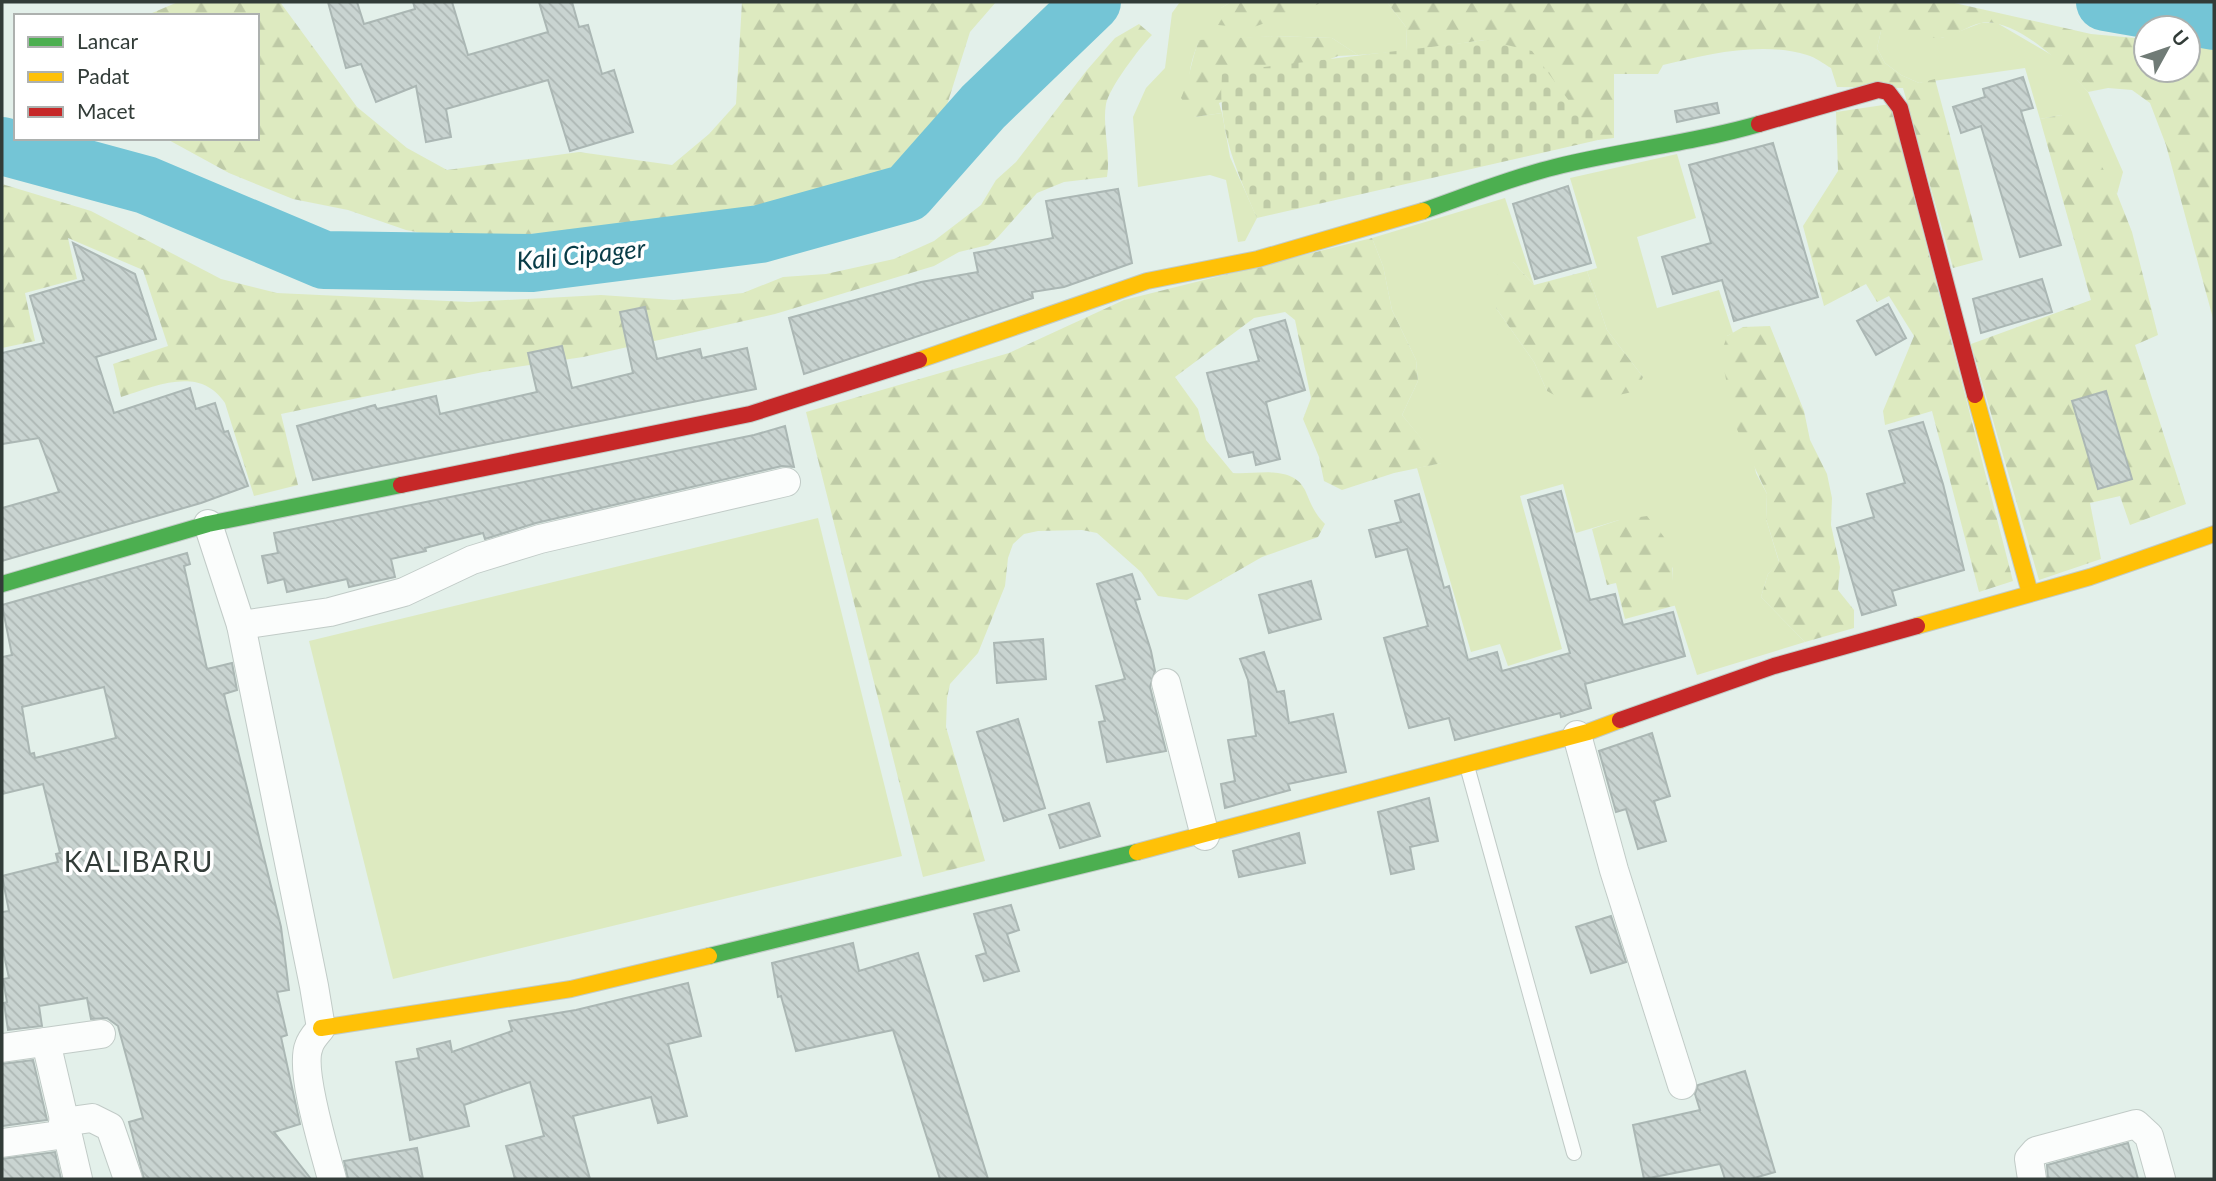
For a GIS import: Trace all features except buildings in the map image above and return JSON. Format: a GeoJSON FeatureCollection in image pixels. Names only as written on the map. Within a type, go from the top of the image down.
{"type":"FeatureCollection","features":[{"type":"Feature","properties":{"kind":"street"},"geometry":{"type":"LineString","coordinates":[[2,584],[208,524],[750,414],[886,372],[1147,281],[1258,259],[1364,230],[1550,168],[1701,141],[1878,90],[1888,92],[1900,108],[2004,505],[2030,593]]}},
{"type":"Feature","properties":{"kind":"street"},"geometry":{"type":"LineString","coordinates":[[241,625],[330,612],[404,592],[472,560],[540,539],[786,482]]}},
{"type":"Feature","properties":{"kind":"street"},"geometry":{"type":"LineString","coordinates":[[208,524],[241,625],[321,1028],[308,1047],[307,1062],[313,1103],[332,1179]]}},
{"type":"Feature","properties":{"kind":"street"},"geometry":{"type":"LineString","coordinates":[[321,1028],[571,989],[1205,836],[1577,735],[1774,666],[2090,577],[2214,534]]}},
{"type":"Feature","properties":{"kind":"street"},"geometry":{"type":"LineString","coordinates":[[1166,684],[1205,836]]}},
{"type":"Feature","properties":{"kind":"street"},"geometry":{"type":"LineString","coordinates":[[1577,735],[1614,870],[1682,1085]]}},
{"type":"Feature","properties":{"kind":"street"},"geometry":{"type":"LineString","coordinates":[[2,1048],[101,1034]]}},
{"type":"Feature","properties":{"kind":"street"},"geometry":{"type":"LineString","coordinates":[[46,1042],[78,1179]]}},
{"type":"Feature","properties":{"kind":"street"},"geometry":{"type":"LineString","coordinates":[[2,1143],[64,1128],[92,1118],[110,1127],[128,1179]]}},
{"type":"Feature","properties":{"kind":"street"},"geometry":{"type":"LineString","coordinates":[[2032,1179],[2029,1159],[2036,1152],[2136,1124],[2149,1136],[2161,1179]]}},
{"type":"Feature","properties":{"kind":"lane"},"geometry":{"type":"LineString","coordinates":[[1466,765],[1574,1153]]}},
{"type":"Feature","properties":{"kind":"green space"},"geometry":{"type":"Polygon","coordinates":[[[178,2],[280,2],[357,107],[407,148],[447,170],[579,152],[672,165],[709,134],[736,104],[742,2],[996,2],[970,32],[946,108],[910,165],[862,191],[776,212],[674,227],[448,238],[406,230],[348,210],[293,199],[229,173],[169,140],[259,140],[259,14],[150,14],[178,2]]]}},
{"type":"Feature","properties":{"kind":"green space"},"geometry":{"type":"Polygon","coordinates":[[[1180,2],[1231,2],[1221,8],[1293,11],[1324,2],[1387,2],[1406,27],[1407,51],[1358,55],[1332,38],[1274,36],[1199,41],[1190,78],[1195,117],[1222,113],[1230,157],[1257,218],[1245,241],[1238,242],[1226,180],[1210,175],[1138,187],[1133,117],[1146,88],[1165,68],[1172,13],[1180,2]]]}},
{"type":"Feature","properties":{"kind":"green space"},"geometry":{"type":"Polygon","coordinates":[[[1231,2],[1324,2],[1251,28],[1218,25],[1221,8],[1231,2]]]}},
{"type":"Feature","properties":{"kind":"green space"},"geometry":{"type":"Polygon","coordinates":[[[1387,2],[1950,2],[2091,34],[2132,38],[2132,84],[2202,84],[2202,43],[2214,44],[2214,322],[2166,145],[2150,103],[2132,90],[2108,88],[2088,92],[2040,46],[2010,28],[1995,23],[1981,23],[1940,38],[1881,31],[1877,48],[1885,63],[1901,75],[1919,83],[1935,79],[1983,260],[1953,268],[1903,88],[1837,87],[1831,68],[1810,56],[1790,51],[1753,49],[1716,53],[1663,65],[1658,74],[1614,74],[1614,138],[1598,140],[1485,40],[1407,51],[1406,27],[1387,2]]]}},
{"type":"Feature","properties":{"kind":"green space"},"geometry":{"type":"Polygon","coordinates":[[[1981,23],[1997,23],[2060,60],[2088,92],[2123,172],[2117,194],[2061,115],[2040,119],[2025,68],[1919,83],[1901,75],[1885,63],[1877,48],[1881,31],[1904,30],[1942,38],[1981,23]]]}},
{"type":"Feature","properties":{"kind":"green space"},"geometry":{"type":"Polygon","coordinates":[[[1139,24],[1152,35],[1119,78],[1106,104],[1107,177],[1064,182],[1037,193],[988,245],[959,252],[934,266],[775,314],[583,357],[483,372],[281,414],[298,485],[254,496],[225,403],[215,391],[203,384],[163,384],[121,397],[113,364],[168,346],[143,270],[68,238],[77,279],[25,293],[35,341],[2,348],[2,184],[91,211],[221,279],[277,293],[469,302],[601,295],[674,300],[743,293],[783,277],[826,274],[894,259],[934,241],[981,205],[996,180],[1016,162],[1087,70],[1115,38],[1139,24]]]}},
{"type":"Feature","properties":{"kind":"green space"},"geometry":{"type":"Polygon","coordinates":[[[1274,36],[1332,38],[1358,55],[1338,56],[1219,103],[1222,113],[1195,117],[1181,98],[1199,40],[1274,36]]]}},
{"type":"Feature","properties":{"kind":"green space"},"geometry":{"type":"Polygon","coordinates":[[[1485,40],[1532,51],[1598,140],[1257,218],[1235,165],[1225,130],[1222,73],[1485,40]]]}},
{"type":"Feature","properties":{"kind":"green space"},"geometry":{"type":"Polygon","coordinates":[[[1890,104],[2013,581],[1979,592],[1932,411],[1885,425],[1883,411],[1914,336],[1889,296],[1877,302],[1866,284],[1824,306],[1803,226],[1838,171],[1836,112],[1890,104]]]}},
{"type":"Feature","properties":{"kind":"green space"},"geometry":{"type":"Polygon","coordinates":[[[2061,115],[2080,127],[2117,194],[2132,232],[2158,335],[2135,345],[2186,504],[2130,525],[2120,496],[2090,503],[2101,559],[2039,580],[1971,344],[2091,300],[2040,119],[2061,115]]]}},
{"type":"Feature","properties":{"kind":"green space"},"geometry":{"type":"Polygon","coordinates":[[[1677,154],[1696,218],[1637,237],[1657,308],[1719,290],[1733,333],[1727,336],[1756,473],[1767,494],[1766,519],[1779,562],[1768,574],[1761,597],[1805,642],[1697,675],[1671,594],[1673,568],[1619,520],[1576,533],[1563,484],[1520,496],[1562,649],[1508,666],[1500,644],[1471,652],[1417,468],[1441,463],[1402,415],[1418,381],[1416,360],[1392,310],[1383,266],[1372,238],[1505,198],[1534,285],[1513,262],[1496,308],[1534,362],[1547,391],[1643,377],[1607,330],[1587,271],[1597,268],[1570,178],[1677,154]]]}},
{"type":"Feature","properties":{"kind":"green space"},"geometry":{"type":"Polygon","coordinates":[[[1372,238],[1383,266],[1392,310],[1416,360],[1418,381],[1402,415],[1442,463],[1394,473],[1342,490],[1324,481],[1319,457],[1303,419],[1311,398],[1295,320],[1285,312],[1254,318],[1175,377],[1198,409],[1206,440],[1233,473],[1273,472],[1292,477],[1305,490],[1315,512],[1325,524],[1318,537],[1262,557],[1187,600],[1158,596],[1141,572],[1097,533],[1082,530],[1024,534],[1013,544],[1008,558],[1005,586],[978,653],[950,684],[947,698],[946,727],[985,861],[923,877],[806,412],[1009,353],[1124,300],[1372,238]]]}},
{"type":"Feature","properties":{"kind":"green space"},"geometry":{"type":"Polygon","coordinates":[[[1513,262],[1534,285],[1587,271],[1607,330],[1643,377],[1637,391],[1572,405],[1547,391],[1534,362],[1496,308],[1498,269],[1513,262]]]}},
{"type":"Feature","properties":{"kind":"green space"},"geometry":{"type":"Polygon","coordinates":[[[1770,326],[1804,411],[1810,440],[1827,474],[1832,498],[1831,525],[1840,567],[1838,590],[1854,610],[1854,628],[1805,642],[1761,597],[1768,574],[1779,561],[1766,519],[1767,494],[1735,425],[1721,354],[1727,336],[1743,327],[1770,326]]]}},
{"type":"Feature","properties":{"kind":"green space"},"geometry":{"type":"Polygon","coordinates":[[[1647,516],[1670,549],[1673,591],[1677,605],[1625,619],[1616,583],[1607,585],[1592,529],[1619,520],[1647,516]]]}},
{"type":"Feature","properties":{"kind":"green space"},"geometry":{"type":"Polygon","coordinates":[[[818,518],[902,856],[393,979],[309,641],[818,518]]]}},
{"type":"Feature","properties":{"kind":"waterway","name":"Kali Cipager"},"geometry":{"type":"LineString","coordinates":[[2,146],[146,185],[324,260],[532,263],[760,234],[907,193],[983,107],[1092,2]]}},
{"type":"Feature","properties":{"kind":"waterway","name":"Kali Cipager"},"geometry":{"type":"LineString","coordinates":[[2105,2],[2214,21]]}},
{"type":"Feature","properties":{"kind":"traffic: fast"},"geometry":{"type":"LineString","coordinates":[[1423,211],[1555,167],[1708,137],[1759,124]]}},
{"type":"Feature","properties":{"kind":"traffic: fast"},"geometry":{"type":"LineString","coordinates":[[2,584],[208,524],[401,485]]}},
{"type":"Feature","properties":{"kind":"traffic: fast"},"geometry":{"type":"LineString","coordinates":[[709,956],[1137,852]]}},
{"type":"Feature","properties":{"kind":"traffic: slow"},"geometry":{"type":"LineString","coordinates":[[919,360],[1147,281],[1258,259],[1423,211]]}},
{"type":"Feature","properties":{"kind":"traffic: slow"},"geometry":{"type":"LineString","coordinates":[[1975,395],[2030,593]]}},
{"type":"Feature","properties":{"kind":"traffic: slow"},"geometry":{"type":"LineString","coordinates":[[1917,626],[2090,577],[2214,534]]}},
{"type":"Feature","properties":{"kind":"traffic: slow"},"geometry":{"type":"LineString","coordinates":[[1137,852],[1588,732],[1620,720]]}},
{"type":"Feature","properties":{"kind":"traffic: slow"},"geometry":{"type":"LineString","coordinates":[[321,1028],[571,989],[709,956]]}},
{"type":"Feature","properties":{"kind":"traffic: jam"},"geometry":{"type":"LineString","coordinates":[[1759,124],[1878,90],[1888,92],[1900,108],[1975,395]]}},
{"type":"Feature","properties":{"kind":"traffic: jam"},"geometry":{"type":"LineString","coordinates":[[401,485],[750,414],[919,360]]}},
{"type":"Feature","properties":{"kind":"traffic: jam"},"geometry":{"type":"LineString","coordinates":[[1620,720],[1774,666],[1917,626]]}},
{"type":"Feature","properties":{"kind":"district","name":"KALIBARU"},"geometry":{"type":"Point","coordinates":[139,862]}}]}
